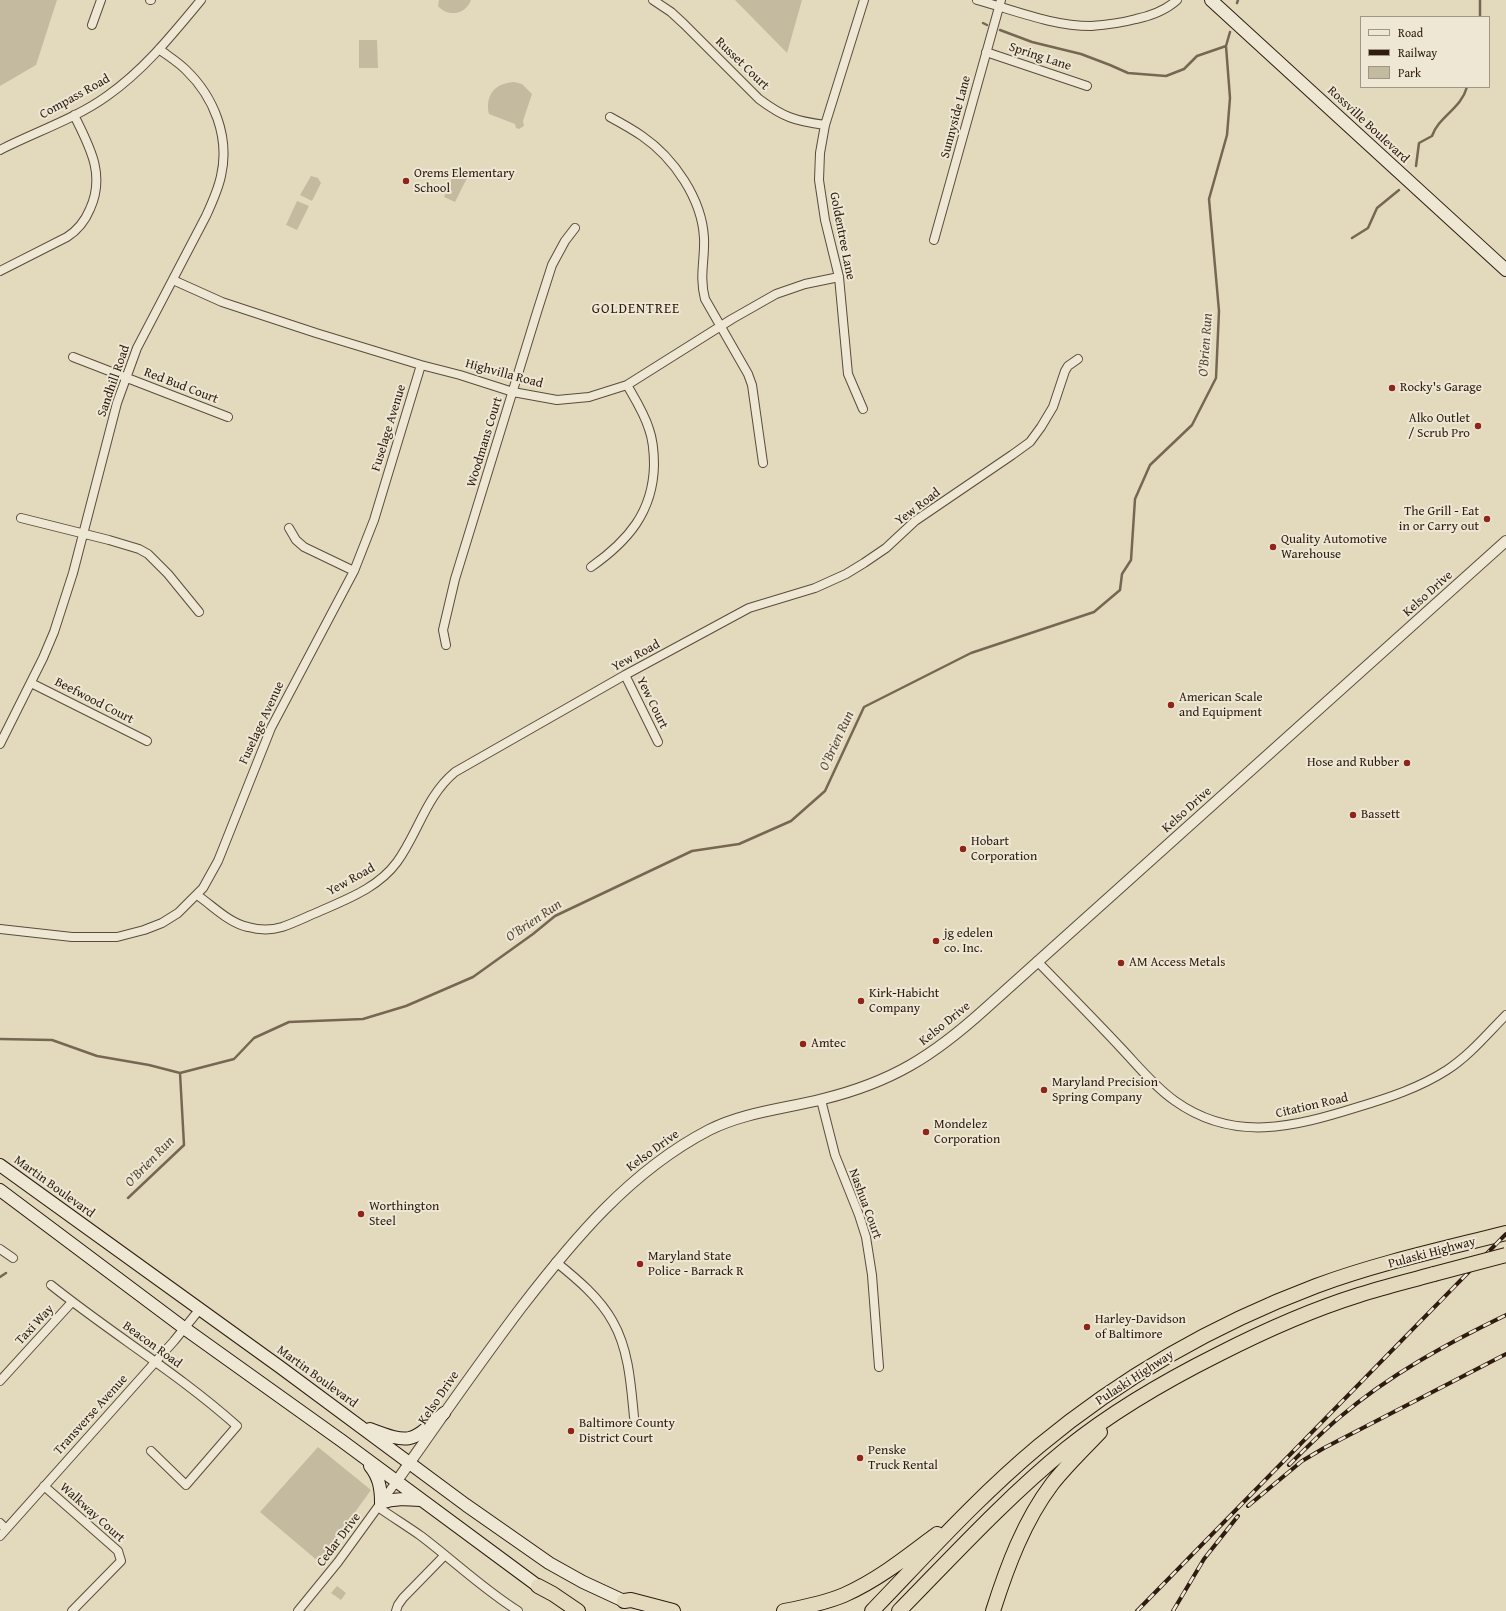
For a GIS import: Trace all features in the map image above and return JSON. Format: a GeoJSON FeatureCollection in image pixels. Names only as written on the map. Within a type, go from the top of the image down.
{"type":"FeatureCollection","features":[{"type":"Feature","properties":{"kind":"highway","name":"Pulaski Highway"},"geometry":{"type":"LineString","coordinates":[[872,1611],[979,1501],[1039,1446],[1102,1397],[1123,1383],[1199,1338],[1275,1302],[1358,1273],[1506,1233]]}},
{"type":"Feature","properties":{"kind":"highway","name":"Pulaski Highway"},"geometry":{"type":"LineString","coordinates":[[899,1611],[975,1533],[1028,1482],[1067,1448],[1131,1402],[1200,1363],[1284,1323],[1358,1296],[1506,1255]]}},
{"type":"Feature","properties":{"kind":"highway"},"geometry":{"type":"LineString","coordinates":[[993,1611],[1016,1546],[1051,1485],[1074,1458],[1131,1402],[1123,1383]]}},
{"type":"Feature","properties":{"kind":"highway"},"geometry":{"type":"LineString","coordinates":[[784,1611],[828,1601],[857,1589],[876,1578],[912,1553],[979,1501]]}},
{"type":"Feature","properties":{"kind":"highway"},"geometry":{"type":"LineString","coordinates":[[538,1586],[564,1611]]}},
{"type":"Feature","properties":{"kind":"highway"},"geometry":{"type":"LineString","coordinates":[[538,1586],[578,1611]]}},
{"type":"Feature","properties":{"kind":"highway"},"geometry":{"type":"LineString","coordinates":[[624,1601],[631,1600],[673,1611]]}},
{"type":"Feature","properties":{"kind":"highway"},"geometry":{"type":"LineString","coordinates":[[624,1601],[651,1611]]}},
{"type":"Feature","properties":{"kind":"main road","name":"Rossville Boulevard"},"geometry":{"type":"LineString","coordinates":[[1211,0],[1506,270]]}},
{"type":"Feature","properties":{"kind":"main road","name":"Martin Boulevard"},"geometry":{"type":"LineString","coordinates":[[0,1165],[357,1424],[472,1510],[550,1563],[583,1582],[624,1601]]}},
{"type":"Feature","properties":{"kind":"main road"},"geometry":{"type":"LineString","coordinates":[[0,1190],[184,1328],[342,1441],[364,1459],[538,1586]]}},
{"type":"Feature","properties":{"kind":"main road"},"geometry":{"type":"LineString","coordinates":[[357,1424],[391,1437],[407,1439],[420,1434],[444,1413]]}},
{"type":"Feature","properties":{"kind":"main road"},"geometry":{"type":"LineString","coordinates":[[364,1459],[374,1470],[380,1484],[380,1505]]}},
{"type":"Feature","properties":{"kind":"main road"},"geometry":{"type":"LineString","coordinates":[[380,1505],[390,1499],[421,1500]]}},
{"type":"Feature","properties":{"kind":"street"},"geometry":{"type":"LineString","coordinates":[[92,25],[101,0]]}},
{"type":"Feature","properties":{"kind":"street","name":"Compass Road"},"geometry":{"type":"LineString","coordinates":[[0,150],[74,115],[111,93],[140,69],[201,0]]}},
{"type":"Feature","properties":{"kind":"street","name":"Russet Court"},"geometry":{"type":"LineString","coordinates":[[653,0],[671,12],[759,99],[771,108],[792,119],[825,125]]}},
{"type":"Feature","properties":{"kind":"street","name":"Goldentree Lane"},"geometry":{"type":"LineString","coordinates":[[863,409],[848,374],[839,277],[825,220],[820,180],[820,153],[825,125],[864,0]]}},
{"type":"Feature","properties":{"kind":"street"},"geometry":{"type":"LineString","coordinates":[[977,0],[1000,3],[1048,20],[1090,26],[1107,25],[1142,18],[1160,11],[1177,0]]}},
{"type":"Feature","properties":{"kind":"street","name":"Sunnyside Lane"},"geometry":{"type":"LineString","coordinates":[[934,240],[1000,3]]}},
{"type":"Feature","properties":{"kind":"street","name":"Sandhill Road"},"geometry":{"type":"LineString","coordinates":[[0,744],[31,683],[54,632],[73,573],[82,533],[115,410],[137,348],[215,195],[221,176],[224,156],[222,131],[218,117],[210,100],[198,83],[185,69],[159,49]]}},
{"type":"Feature","properties":{"kind":"street","name":"Spring Lane"},"geometry":{"type":"LineString","coordinates":[[986,52],[1087,86]]}},
{"type":"Feature","properties":{"kind":"street"},"geometry":{"type":"LineString","coordinates":[[0,272],[76,231],[90,210],[95,199],[97,188],[95,162],[74,115]]}},
{"type":"Feature","properties":{"kind":"street"},"geometry":{"type":"LineString","coordinates":[[610,118],[644,137],[655,147],[676,168],[690,191],[700,217],[704,238],[701,275],[705,299],[744,365],[752,385],[763,463]]}},
{"type":"Feature","properties":{"kind":"street","name":"Woodmans Court"},"geometry":{"type":"LineString","coordinates":[[446,645],[443,630],[448,605],[513,392],[552,266],[565,241],[575,228]]}},
{"type":"Feature","properties":{"kind":"street","name":"Highvilla Road"},"geometry":{"type":"LineString","coordinates":[[173,280],[222,302],[250,312],[421,365],[460,374],[513,392],[557,400],[576,399],[605,393],[627,385],[776,294],[805,284],[839,277]]}},
{"type":"Feature","properties":{"kind":"street","name":"Red Bud Court"},"geometry":{"type":"LineString","coordinates":[[73,357],[228,417]]}},
{"type":"Feature","properties":{"kind":"street","name":"Yew Road"},"geometry":{"type":"LineString","coordinates":[[197,895],[238,924],[249,927],[270,929],[290,924],[369,888],[390,871],[402,855],[433,798],[446,780],[455,772],[625,675],[749,608],[815,588],[846,574],[864,563],[886,548],[915,522],[1012,456],[1030,442],[1053,407],[1064,371],[1078,359]]}},
{"type":"Feature","properties":{"kind":"street","name":"Fuselage Avenue"},"geometry":{"type":"LineString","coordinates":[[0,929],[72,937],[117,937],[144,930],[162,923],[178,913],[197,895],[214,870],[271,728],[354,571],[374,520],[421,365]]}},
{"type":"Feature","properties":{"kind":"street"},"geometry":{"type":"LineString","coordinates":[[591,567],[608,555],[638,522],[645,511],[652,489],[654,467],[653,443],[643,414],[627,385]]}},
{"type":"Feature","properties":{"kind":"street"},"geometry":{"type":"LineString","coordinates":[[21,518],[132,546],[148,554],[168,574],[199,612]]}},
{"type":"Feature","properties":{"kind":"street"},"geometry":{"type":"LineString","coordinates":[[289,528],[296,540],[304,547],[354,571]]}},
{"type":"Feature","properties":{"kind":"street","name":"Kelso Drive"},"geometry":{"type":"LineString","coordinates":[[396,1482],[473,1371],[556,1262],[622,1190],[643,1173],[694,1138],[712,1129],[749,1115],[821,1100],[871,1085],[907,1068],[943,1045],[1506,541]]}},
{"type":"Feature","properties":{"kind":"street","name":"Yew Court"},"geometry":{"type":"LineString","coordinates":[[625,675],[658,742]]}},
{"type":"Feature","properties":{"kind":"street","name":"Beefwood Court"},"geometry":{"type":"LineString","coordinates":[[31,683],[147,741]]}},
{"type":"Feature","properties":{"kind":"street","name":"Citation Road"},"geometry":{"type":"LineString","coordinates":[[1037,961],[1174,1101],[1198,1114],[1218,1122],[1236,1126],[1276,1127],[1294,1124],[1362,1106],[1417,1086],[1446,1070],[1465,1057],[1506,1015]]}},
{"type":"Feature","properties":{"kind":"street","name":"Nashua Court"},"geometry":{"type":"LineString","coordinates":[[821,1100],[835,1155],[859,1215],[866,1237],[872,1275],[879,1367]]}},
{"type":"Feature","properties":{"kind":"street"},"geometry":{"type":"LineString","coordinates":[[0,1249],[13,1258]]}},
{"type":"Feature","properties":{"kind":"street"},"geometry":{"type":"LineString","coordinates":[[556,1262],[588,1291],[613,1322],[625,1354],[634,1417]]}},
{"type":"Feature","properties":{"kind":"street","name":"Beacon Road"},"geometry":{"type":"LineString","coordinates":[[51,1285],[72,1302],[156,1361],[237,1426],[186,1485],[151,1451]]}},
{"type":"Feature","properties":{"kind":"street","name":"Taxi Way"},"geometry":{"type":"LineString","coordinates":[[0,1381],[72,1302]]}},
{"type":"Feature","properties":{"kind":"street","name":"Transverse Avenue"},"geometry":{"type":"LineString","coordinates":[[0,1536],[3,1526],[44,1486],[174,1341],[199,1310]]}},
{"type":"Feature","properties":{"kind":"street","name":"Cedar Drive"},"geometry":{"type":"LineString","coordinates":[[298,1611],[338,1562],[396,1482]]}},
{"type":"Feature","properties":{"kind":"street","name":"Walkway Court"},"geometry":{"type":"LineString","coordinates":[[44,1486],[118,1551],[120,1556],[121,1561],[72,1611]]}},
{"type":"Feature","properties":{"kind":"street"},"geometry":{"type":"LineString","coordinates":[[380,1505],[401,1524],[419,1535],[481,1585],[518,1611]]}},
{"type":"Feature","properties":{"kind":"street"},"geometry":{"type":"LineString","coordinates":[[396,1611],[398,1604],[445,1555]]}},
{"type":"Feature","properties":{"kind":"green space"},"geometry":{"type":"Polygon","coordinates":[[[0,0],[57,0],[36,65],[0,86],[0,0]]]}},
{"type":"Feature","properties":{"kind":"green space"},"geometry":{"type":"Polygon","coordinates":[[[439,0],[471,0],[465,9],[457,13],[452,13],[442,10],[438,6],[439,0]]]}},
{"type":"Feature","properties":{"kind":"green space"},"geometry":{"type":"Polygon","coordinates":[[[735,0],[802,0],[787,53],[735,0]]]}},
{"type":"Feature","properties":{"kind":"green space"},"geometry":{"type":"Polygon","coordinates":[[[359,40],[377,40],[378,68],[359,68],[359,40]]]}},
{"type":"Feature","properties":{"kind":"green space"},"geometry":{"type":"Polygon","coordinates":[[[514,82],[522,84],[532,94],[523,121],[524,126],[519,129],[516,128],[515,124],[489,114],[488,110],[490,95],[493,91],[499,86],[514,82]]]}},
{"type":"Feature","properties":{"kind":"green space"},"geometry":{"type":"Polygon","coordinates":[[[454,173],[467,178],[455,202],[444,197],[454,173]]]}},
{"type":"Feature","properties":{"kind":"green space"},"geometry":{"type":"Polygon","coordinates":[[[311,176],[318,178],[321,183],[312,201],[300,195],[311,176]]]}},
{"type":"Feature","properties":{"kind":"green space"},"geometry":{"type":"Polygon","coordinates":[[[297,201],[309,206],[297,230],[286,225],[297,201]]]}},
{"type":"Feature","properties":{"kind":"green space"},"geometry":{"type":"Polygon","coordinates":[[[318,1447],[371,1490],[319,1562],[260,1512],[318,1447]]]}},
{"type":"Feature","properties":{"kind":"green space"},"geometry":{"type":"Polygon","coordinates":[[[337,1586],[346,1593],[341,1600],[331,1593],[337,1586]]]}},
{"type":"Feature","properties":{"kind":"waterway"},"geometry":{"type":"LineString","coordinates":[[1480,0],[1480,16]]}},
{"type":"Feature","properties":{"kind":"waterway"},"geometry":{"type":"LineString","coordinates":[[983,23],[987,25]]}},
{"type":"Feature","properties":{"kind":"waterway"},"geometry":{"type":"LineString","coordinates":[[1000,30],[1032,42],[1081,54],[1128,73],[1166,76],[1184,69],[1197,56],[1226,46]]}},
{"type":"Feature","properties":{"kind":"waterway","name":"O'Brien Run"},"geometry":{"type":"LineString","coordinates":[[128,1198],[184,1145],[180,1073],[234,1059],[254,1038],[289,1022],[363,1019],[406,1006],[473,977],[533,934],[555,916],[692,851],[739,844],[791,821],[825,791],[864,707],[971,653],[1094,612],[1120,590],[1122,574],[1131,560],[1135,499],[1150,465],[1192,425],[1216,378],[1219,311],[1209,199],[1227,135],[1230,98],[1226,46],[1230,32]]}},
{"type":"Feature","properties":{"kind":"waterway"},"geometry":{"type":"LineString","coordinates":[[1416,166],[1419,143],[1432,136],[1435,129],[1460,101],[1467,88]]}},
{"type":"Feature","properties":{"kind":"waterway"},"geometry":{"type":"LineString","coordinates":[[1352,238],[1368,228],[1377,208],[1399,190]]}},
{"type":"Feature","properties":{"kind":"waterway"},"geometry":{"type":"LineString","coordinates":[[0,1039],[52,1040],[97,1056],[149,1065],[180,1073]]}},
{"type":"Feature","properties":{"kind":"waterway","name":"O'Brien Run"},"geometry":{"type":"LineString","coordinates":[[0,1277],[6,1273]]}},
{"type":"Feature","properties":{"kind":"railway"},"geometry":{"type":"LineString","coordinates":[[1137,1611],[1506,1234]]}},
{"type":"Feature","properties":{"kind":"railway"},"geometry":{"type":"LineString","coordinates":[[1289,1465],[1333,1423],[1378,1387],[1462,1337],[1506,1315]]}},
{"type":"Feature","properties":{"kind":"railway"},"geometry":{"type":"LineString","coordinates":[[1248,1506],[1302,1461],[1324,1448],[1506,1354]]}},
{"type":"Feature","properties":{"kind":"railway"},"geometry":{"type":"LineString","coordinates":[[1173,1611],[1204,1559],[1238,1516]]}},
{"type":"Feature","properties":{"kind":"place","name":"Orems Elementary School"},"geometry":{"type":"Point","coordinates":[406,181]}},
{"type":"Feature","properties":{"kind":"place","name":"Rocky's Garage"},"geometry":{"type":"Point","coordinates":[1392,388]}},
{"type":"Feature","properties":{"kind":"place","name":"Alko Outlet / Scrub Pro"},"geometry":{"type":"Point","coordinates":[1478,426]}},
{"type":"Feature","properties":{"kind":"place","name":"The Grill - Eat in or Carry out"},"geometry":{"type":"Point","coordinates":[1487,519]}},
{"type":"Feature","properties":{"kind":"place","name":"Quality Automotive Warehouse"},"geometry":{"type":"Point","coordinates":[1273,547]}},
{"type":"Feature","properties":{"kind":"place","name":"American Scale and Equipment"},"geometry":{"type":"Point","coordinates":[1171,705]}},
{"type":"Feature","properties":{"kind":"place","name":"Hose and Rubber"},"geometry":{"type":"Point","coordinates":[1407,763]}},
{"type":"Feature","properties":{"kind":"place","name":"Bassett"},"geometry":{"type":"Point","coordinates":[1353,815]}},
{"type":"Feature","properties":{"kind":"place","name":"Hobart Corporation"},"geometry":{"type":"Point","coordinates":[963,849]}},
{"type":"Feature","properties":{"kind":"place","name":"jg edelen co. Inc."},"geometry":{"type":"Point","coordinates":[936,941]}},
{"type":"Feature","properties":{"kind":"place","name":"AM Access Metals"},"geometry":{"type":"Point","coordinates":[1121,963]}},
{"type":"Feature","properties":{"kind":"place","name":"Kirk-Habicht Company"},"geometry":{"type":"Point","coordinates":[861,1001]}},
{"type":"Feature","properties":{"kind":"place","name":"Amtec"},"geometry":{"type":"Point","coordinates":[803,1044]}},
{"type":"Feature","properties":{"kind":"place","name":"Maryland Precision Spring Company"},"geometry":{"type":"Point","coordinates":[1044,1090]}},
{"type":"Feature","properties":{"kind":"place","name":"Mondelez Corporation"},"geometry":{"type":"Point","coordinates":[926,1132]}},
{"type":"Feature","properties":{"kind":"place","name":"Worthington Steel"},"geometry":{"type":"Point","coordinates":[361,1214]}},
{"type":"Feature","properties":{"kind":"place","name":"Maryland State Police - Barrack R"},"geometry":{"type":"Point","coordinates":[640,1264]}},
{"type":"Feature","properties":{"kind":"place","name":"Harley-Davidson of Baltimore"},"geometry":{"type":"Point","coordinates":[1087,1327]}},
{"type":"Feature","properties":{"kind":"place","name":"Baltimore County District Court"},"geometry":{"type":"Point","coordinates":[571,1431]}},
{"type":"Feature","properties":{"kind":"place","name":"Penske Truck Rental"},"geometry":{"type":"Point","coordinates":[860,1458]}},
{"type":"Feature","properties":{"kind":"district","name":"GOLDENTREE"},"geometry":{"type":"Point","coordinates":[636,309]}}]}
